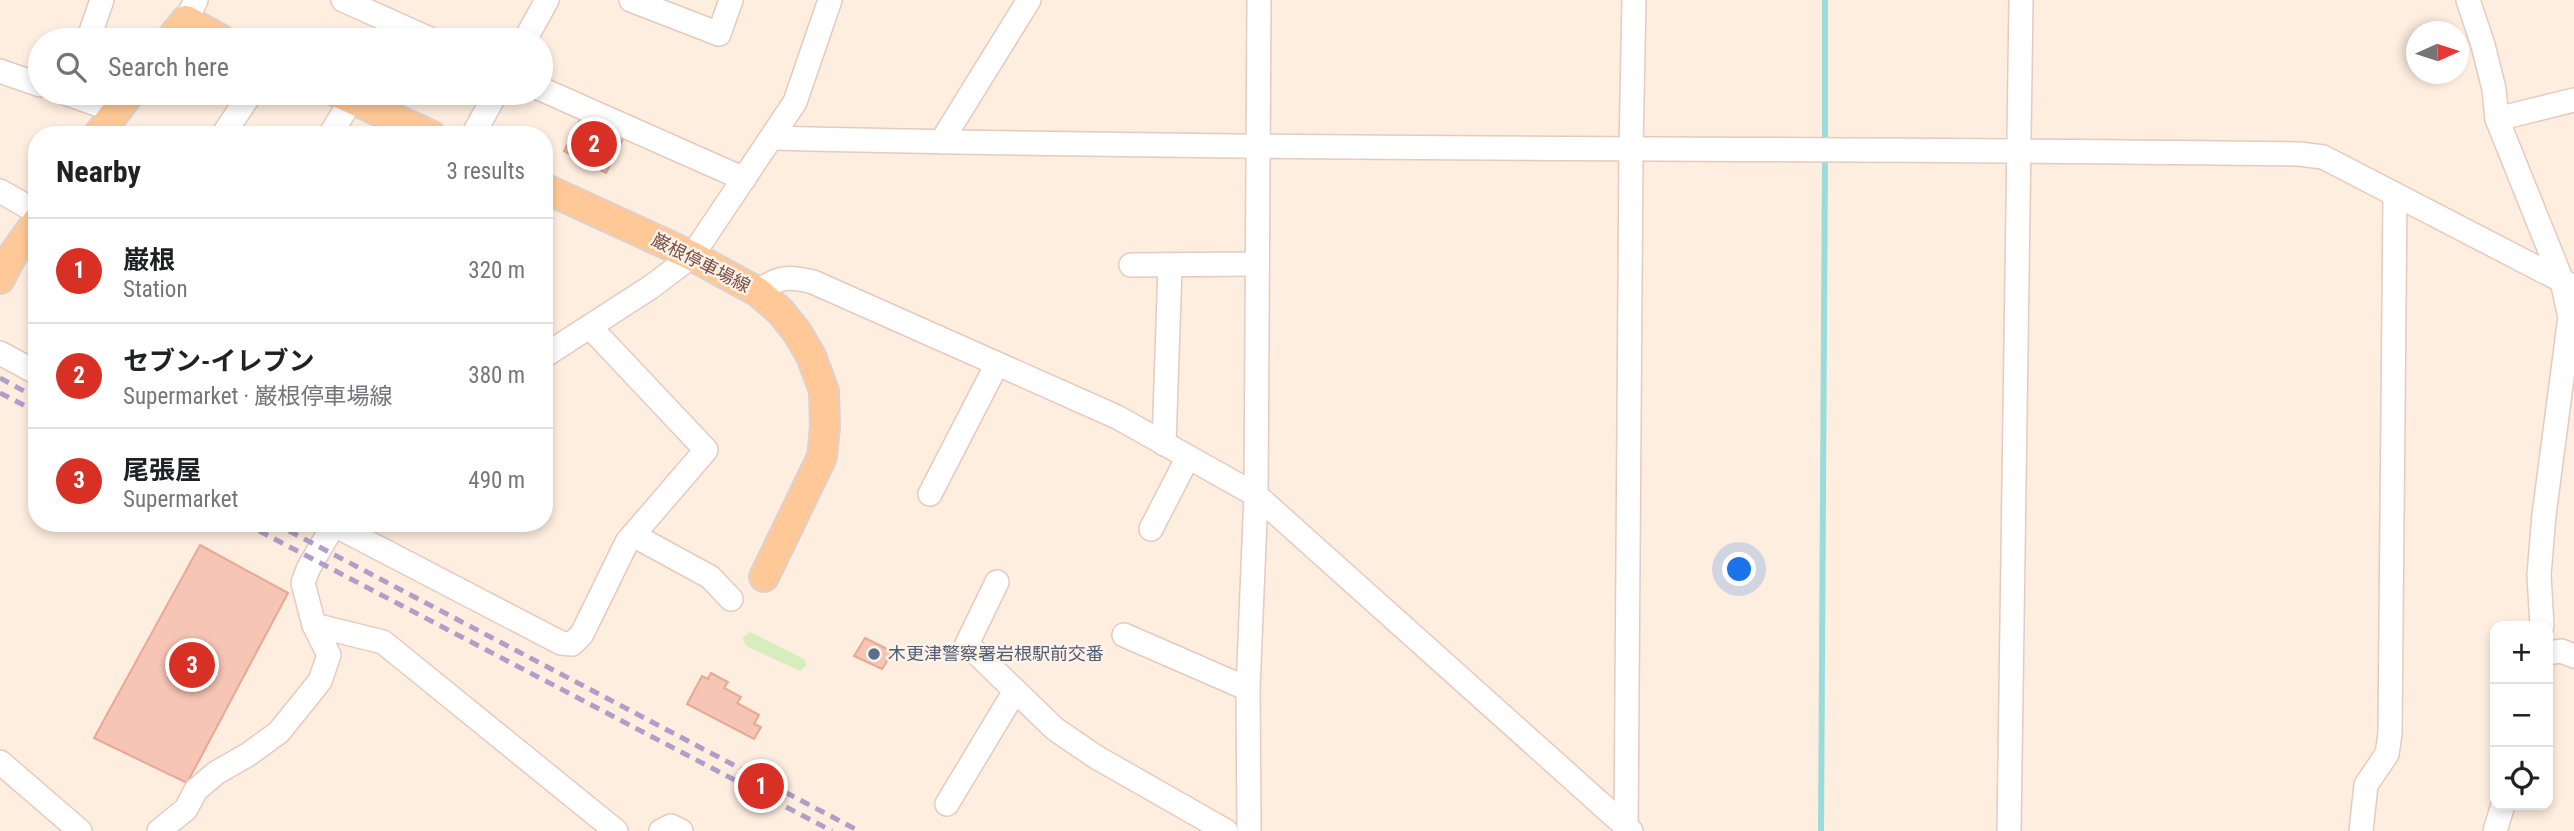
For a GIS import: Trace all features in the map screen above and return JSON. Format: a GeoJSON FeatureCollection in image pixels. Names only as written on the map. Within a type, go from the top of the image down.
{"type":"FeatureCollection","features":[{"type":"Feature","properties":{"kind":"main road"},"geometry":{"type":"LineString","coordinates":[[105,126],[121,105]]}},
{"type":"Feature","properties":{"kind":"main road"},"geometry":{"type":"LineString","coordinates":[[365,105],[410,126]]}},
{"type":"Feature","properties":{"kind":"main road","name":"巌根停車場線"},"geometry":{"type":"LineString","coordinates":[[553,192],[692,256],[758,292],[780,311],[797,331],[811,356],[824,391],[822,457],[764,578]]}},
{"type":"Feature","properties":{"kind":"main road"},"geometry":{"type":"LineString","coordinates":[[0,279],[28,234]]}},
{"type":"Feature","properties":{"kind":"street"},"geometry":{"type":"LineString","coordinates":[[92,28],[102,0]]}},
{"type":"Feature","properties":{"kind":"street"},"geometry":{"type":"LineString","coordinates":[[343,0],[405,28]]}},
{"type":"Feature","properties":{"kind":"street"},"geometry":{"type":"LineString","coordinates":[[532,28],[548,0]]}},
{"type":"Feature","properties":{"kind":"street"},"geometry":{"type":"LineString","coordinates":[[631,0],[719,34],[731,0]]}},
{"type":"Feature","properties":{"kind":"street"},"geometry":{"type":"LineString","coordinates":[[553,350],[651,288],[692,256],[794,102],[830,0]]}},
{"type":"Feature","properties":{"kind":"street"},"geometry":{"type":"LineString","coordinates":[[941,142],[1029,0]]}},
{"type":"Feature","properties":{"kind":"street"},"geometry":{"type":"LineString","coordinates":[[1249,831],[1248,689],[1256,495],[1259,0]]}},
{"type":"Feature","properties":{"kind":"street"},"geometry":{"type":"LineString","coordinates":[[1628,829],[1634,0]]}},
{"type":"Feature","properties":{"kind":"street"},"geometry":{"type":"LineString","coordinates":[[2009,831],[2021,0]]}},
{"type":"Feature","properties":{"kind":"street"},"geometry":{"type":"LineString","coordinates":[[2468,0],[2494,89],[2497,119],[2568,284],[2570,317],[2544,515],[2539,575],[2542,621]]}},
{"type":"Feature","properties":{"kind":"street"},"geometry":{"type":"LineString","coordinates":[[0,71],[28,81]]}},
{"type":"Feature","properties":{"kind":"street"},"geometry":{"type":"LineString","coordinates":[[553,94],[744,179]]}},
{"type":"Feature","properties":{"kind":"street"},"geometry":{"type":"LineString","coordinates":[[2497,119],[2574,100]]}},
{"type":"Feature","properties":{"kind":"street"},"geometry":{"type":"LineString","coordinates":[[229,126],[243,105]]}},
{"type":"Feature","properties":{"kind":"street"},"geometry":{"type":"LineString","coordinates":[[333,126],[342,105]]}},
{"type":"Feature","properties":{"kind":"street"},"geometry":{"type":"LineString","coordinates":[[478,126],[489,105]]}},
{"type":"Feature","properties":{"kind":"street"},"geometry":{"type":"LineString","coordinates":[[772,138],[1631,150],[2019,150],[2299,154],[2323,157],[2568,284]]}},
{"type":"Feature","properties":{"kind":"street"},"geometry":{"type":"LineString","coordinates":[[0,191],[28,207]]}},
{"type":"Feature","properties":{"kind":"street"},"geometry":{"type":"LineString","coordinates":[[2361,831],[2366,785],[2387,754],[2390,734],[2395,195]]}},
{"type":"Feature","properties":{"kind":"street"},"geometry":{"type":"LineString","coordinates":[[1131,265],[1257,264]]}},
{"type":"Feature","properties":{"kind":"street"},"geometry":{"type":"LineString","coordinates":[[1164,444],[1170,266]]}},
{"type":"Feature","properties":{"kind":"street"},"geometry":{"type":"LineString","coordinates":[[758,292],[773,280],[794,277],[813,282],[1117,417],[1256,495],[1628,829]]}},
{"type":"Feature","properties":{"kind":"street"},"geometry":{"type":"LineString","coordinates":[[343,532],[561,643],[572,644],[582,634],[627,542],[706,450],[590,327]]}},
{"type":"Feature","properties":{"kind":"street"},"geometry":{"type":"LineString","coordinates":[[0,353],[28,368]]}},
{"type":"Feature","properties":{"kind":"street"},"geometry":{"type":"LineString","coordinates":[[930,494],[997,363]]}},
{"type":"Feature","properties":{"kind":"street"},"geometry":{"type":"LineString","coordinates":[[1151,529],[1188,457]]}},
{"type":"Feature","properties":{"kind":"street"},"geometry":{"type":"LineString","coordinates":[[159,831],[186,809],[196,790],[216,773],[279,732],[320,681],[329,655],[314,625],[303,583],[326,532]]}},
{"type":"Feature","properties":{"kind":"street"},"geometry":{"type":"LineString","coordinates":[[633,535],[710,577],[731,598]]}},
{"type":"Feature","properties":{"kind":"street"},"geometry":{"type":"LineString","coordinates":[[997,582],[967,644],[1055,730],[1096,757],[1226,831]]}},
{"type":"Feature","properties":{"kind":"street"},"geometry":{"type":"LineString","coordinates":[[314,625],[383,642],[616,831]]}},
{"type":"Feature","properties":{"kind":"street"},"geometry":{"type":"LineString","coordinates":[[1124,635],[1248,689]]}},
{"type":"Feature","properties":{"kind":"street"},"geometry":{"type":"LineString","coordinates":[[2553,652],[2561,651],[2574,656]]}},
{"type":"Feature","properties":{"kind":"street"},"geometry":{"type":"LineString","coordinates":[[947,804],[1015,691]]}},
{"type":"Feature","properties":{"kind":"street"},"geometry":{"type":"LineString","coordinates":[[0,762],[80,831]]}},
{"type":"Feature","properties":{"kind":"street"},"geometry":{"type":"LineString","coordinates":[[2495,831],[2501,810]]}},
{"type":"Feature","properties":{"kind":"street"},"geometry":{"type":"LineString","coordinates":[[661,831],[671,826],[681,831]]}},
{"type":"Feature","properties":{"kind":"green space"},"geometry":{"type":"Polygon","coordinates":[[[750,632],[804,659],[807,665],[800,671],[746,646],[742,638],[750,632]]]}},
{"type":"Feature","properties":{"kind":"building"},"geometry":{"type":"Polygon","coordinates":[[[582,116],[624,137],[606,173],[564,151],[582,116]]]}},
{"type":"Feature","properties":{"kind":"building"},"geometry":{"type":"Polygon","coordinates":[[[200,545],[288,593],[187,783],[94,738],[200,545]]]}},
{"type":"Feature","properties":{"kind":"building"},"geometry":{"type":"Polygon","coordinates":[[[865,638],[893,652],[882,669],[854,656],[865,638]]]}},
{"type":"Feature","properties":{"kind":"building"},"geometry":{"type":"Polygon","coordinates":[[[711,673],[728,682],[724,688],[741,697],[737,703],[759,715],[754,724],[761,727],[754,739],[687,704],[702,676],[708,679],[711,673]]]}},
{"type":"Feature","properties":{"kind":"waterway"},"geometry":{"type":"LineString","coordinates":[[1825,0],[1825,145]]}},
{"type":"Feature","properties":{"kind":"waterway"},"geometry":{"type":"LineString","coordinates":[[1821,831],[1825,156]]}},
{"type":"Feature","properties":{"kind":"railway"},"geometry":{"type":"LineString","coordinates":[[0,378],[28,393]]}},
{"type":"Feature","properties":{"kind":"railway"},"geometry":{"type":"LineString","coordinates":[[0,393],[28,407]]}},
{"type":"Feature","properties":{"kind":"railway"},"geometry":{"type":"LineString","coordinates":[[261,532],[832,831]]}},
{"type":"Feature","properties":{"kind":"railway"},"geometry":{"type":"LineString","coordinates":[[291,532],[859,831]]}},
{"type":"Feature","properties":{"kind":"place","name":"セブン-イレブン"},"geometry":{"type":"Point","coordinates":[594,144]}},
{"type":"Feature","properties":{"kind":"place","name":"木更津警察署岩根駅前交番"},"geometry":{"type":"Point","coordinates":[874,654]}},
{"type":"Feature","properties":{"kind":"place","name":"尾張屋"},"geometry":{"type":"Point","coordinates":[192,665]}},
{"type":"Feature","properties":{"kind":"place","name":"巌根"},"geometry":{"type":"Point","coordinates":[761,786]}}]}
